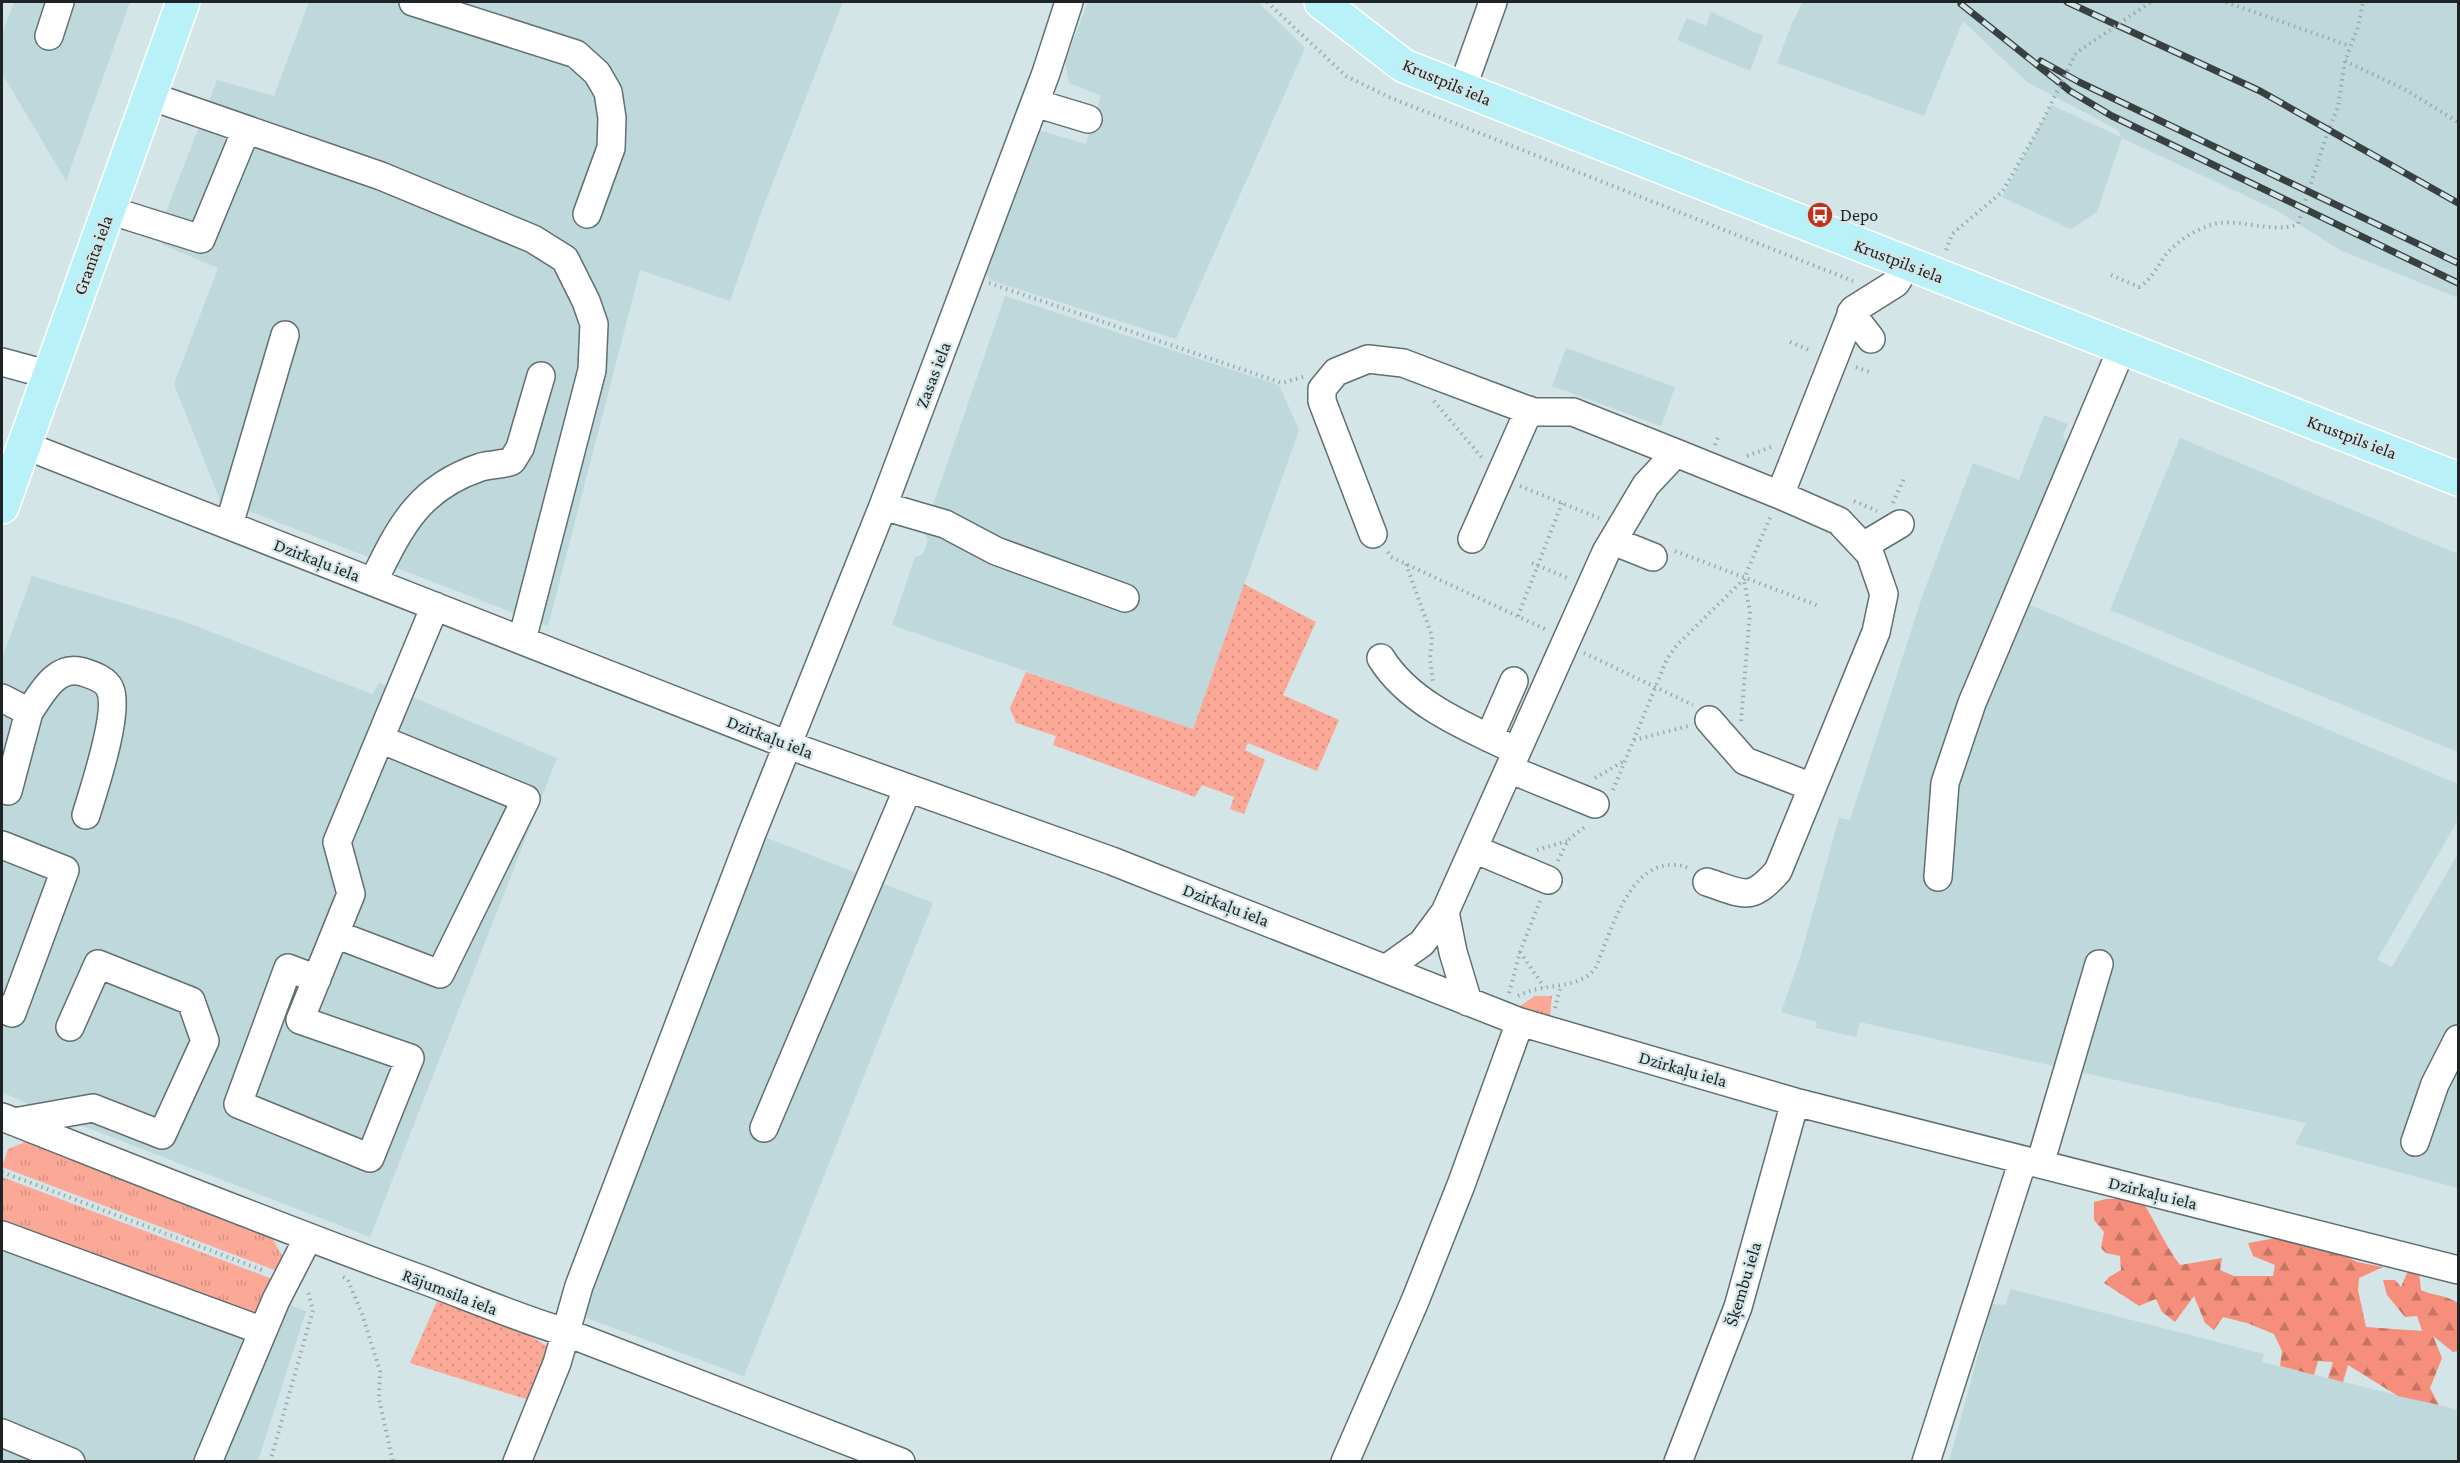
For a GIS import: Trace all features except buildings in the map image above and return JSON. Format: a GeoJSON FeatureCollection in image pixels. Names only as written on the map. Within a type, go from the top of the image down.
{"type":"FeatureCollection","features":[{"type":"Feature","properties":{"kind":"main road","name":"Granīta iela"},"geometry":{"type":"LineString","coordinates":[[2,507],[183,2]]}},
{"type":"Feature","properties":{"kind":"main road","name":"Krustpils iela"},"geometry":{"type":"LineString","coordinates":[[1321,2],[1404,66],[1906,265],[2458,479]]}},
{"type":"Feature","properties":{"kind":"street"},"geometry":{"type":"LineString","coordinates":[[48,36],[60,2]]}},
{"type":"Feature","properties":{"kind":"street"},"geometry":{"type":"LineString","coordinates":[[413,2],[576,54],[597,73],[609,101],[612,118],[611,148],[587,213]]}},
{"type":"Feature","properties":{"kind":"street","name":"Zasas iela"},"geometry":{"type":"LineString","coordinates":[[517,1461],[557,1363],[579,1286],[883,506],[1035,103],[1069,2]]}},
{"type":"Feature","properties":{"kind":"street"},"geometry":{"type":"LineString","coordinates":[[1462,89],[1493,2]]}},
{"type":"Feature","properties":{"kind":"street"},"geometry":{"type":"LineString","coordinates":[[150,96],[381,176],[533,239],[565,259],[586,301],[594,324],[592,370],[522,640]]}},
{"type":"Feature","properties":{"kind":"street"},"geometry":{"type":"LineString","coordinates":[[1035,103],[1088,119]]}},
{"type":"Feature","properties":{"kind":"street"},"geometry":{"type":"LineString","coordinates":[[109,210],[201,239],[246,130]]}},
{"type":"Feature","properties":{"kind":"street"},"geometry":{"type":"LineString","coordinates":[[1780,495],[1802,435],[1831,391],[1851,313],[1864,301],[1881,294],[1896,283],[1906,265]]}},
{"type":"Feature","properties":{"kind":"street"},"geometry":{"type":"LineString","coordinates":[[1851,313],[1871,339]]}},
{"type":"Feature","properties":{"kind":"street"},"geometry":{"type":"LineString","coordinates":[[229,525],[285,335]]}},
{"type":"Feature","properties":{"kind":"street"},"geometry":{"type":"LineString","coordinates":[[1938,878],[1945,783],[1972,704],[2122,348]]}},
{"type":"Feature","properties":{"kind":"street"},"geometry":{"type":"LineString","coordinates":[[1373,534],[1322,401],[1322,389],[1336,372],[1368,359],[1403,363],[1528,410],[1573,412],[1676,453],[1719,459],[1780,495],[1839,521],[1863,546],[1870,554],[1884,594],[1876,633],[1778,871],[1762,890],[1744,894],[1707,882]]}},
{"type":"Feature","properties":{"kind":"street"},"geometry":{"type":"LineString","coordinates":[[2,362],[50,375]]}},
{"type":"Feature","properties":{"kind":"street"},"geometry":{"type":"LineString","coordinates":[[373,582],[398,532],[411,512],[428,496],[482,467],[512,460],[520,448],[541,376]]}},
{"type":"Feature","properties":{"kind":"street"},"geometry":{"type":"LineString","coordinates":[[1472,539],[1528,410]]}},
{"type":"Feature","properties":{"kind":"street","name":"Dzirkaļu iela"},"geometry":{"type":"LineString","coordinates":[[24,445],[788,745],[1112,861],[1468,1002],[1507,1012],[1795,1102],[2458,1270]]}},
{"type":"Feature","properties":{"kind":"street"},"geometry":{"type":"LineString","coordinates":[[1387,969],[1422,943],[1445,912],[1613,541],[1646,485],[1676,453]]}},
{"type":"Feature","properties":{"kind":"street"},"geometry":{"type":"LineString","coordinates":[[883,506],[945,524],[996,551],[1125,598]]}},
{"type":"Feature","properties":{"kind":"street"},"geometry":{"type":"LineString","coordinates":[[1863,546],[1893,515]]}},
{"type":"Feature","properties":{"kind":"street"},"geometry":{"type":"LineString","coordinates":[[1613,541],[1653,557]]}},
{"type":"Feature","properties":{"kind":"street"},"geometry":{"type":"LineString","coordinates":[[317,979],[288,968],[238,1104],[370,1158],[410,1058],[300,1020],[317,979],[351,894],[337,842],[435,606]]}},
{"type":"Feature","properties":{"kind":"street"},"geometry":{"type":"LineString","coordinates":[[1381,658],[1391,675],[1416,697],[1489,738],[1513,760],[1598,801]]}},
{"type":"Feature","properties":{"kind":"street"},"geometry":{"type":"LineString","coordinates":[[8,791],[29,712],[60,673],[74,669],[102,680],[109,687],[112,699],[105,758],[86,815]]}},
{"type":"Feature","properties":{"kind":"street"},"geometry":{"type":"LineString","coordinates":[[1489,738],[1514,681]]}},
{"type":"Feature","properties":{"kind":"street"},"geometry":{"type":"LineString","coordinates":[[2,698],[29,712]]}},
{"type":"Feature","properties":{"kind":"street"},"geometry":{"type":"LineString","coordinates":[[1709,720],[1745,761],[1812,787]]}},
{"type":"Feature","properties":{"kind":"street"},"geometry":{"type":"LineString","coordinates":[[335,934],[440,974],[526,799],[380,740]]}},
{"type":"Feature","properties":{"kind":"street"},"geometry":{"type":"LineString","coordinates":[[764,1128],[908,788]]}},
{"type":"Feature","properties":{"kind":"street"},"geometry":{"type":"LineString","coordinates":[[2,845],[65,870],[12,1013],[2,1009]]}},
{"type":"Feature","properties":{"kind":"street"},"geometry":{"type":"LineString","coordinates":[[1474,849],[1548,880]]}},
{"type":"Feature","properties":{"kind":"street"},"geometry":{"type":"LineString","coordinates":[[1445,912],[1453,952],[1468,1002]]}},
{"type":"Feature","properties":{"kind":"street"},"geometry":{"type":"LineString","coordinates":[[1926,1461],[2099,963]]}},
{"type":"Feature","properties":{"kind":"street"},"geometry":{"type":"LineString","coordinates":[[8,1119],[93,1108],[162,1135],[205,1041],[191,1001],[98,964],[70,1027]]}},
{"type":"Feature","properties":{"kind":"street"},"geometry":{"type":"LineString","coordinates":[[1345,1461],[1415,1301],[1507,1012]]}},
{"type":"Feature","properties":{"kind":"street"},"geometry":{"type":"LineString","coordinates":[[2415,1142],[2435,1084],[2458,1039]]}},
{"type":"Feature","properties":{"kind":"street","name":"Šķembu iela"},"geometry":{"type":"LineString","coordinates":[[1678,1461],[1737,1307],[1795,1102]]}},
{"type":"Feature","properties":{"kind":"street","name":"Rājumsila iela"},"geometry":{"type":"LineString","coordinates":[[8,1119],[516,1318],[565,1332],[901,1461]]}},
{"type":"Feature","properties":{"kind":"street"},"geometry":{"type":"LineString","coordinates":[[2,1235],[263,1332]]}},
{"type":"Feature","properties":{"kind":"street"},"geometry":{"type":"LineString","coordinates":[[208,1461],[263,1332],[297,1284],[308,1238]]}},
{"type":"Feature","properties":{"kind":"street"},"geometry":{"type":"LineString","coordinates":[[2,1433],[70,1461]]}},
{"type":"Feature","properties":{"kind":"path"},"geometry":{"type":"LineString","coordinates":[[1267,2],[1346,76],[1390,98],[1441,116],[1881,294]]}},
{"type":"Feature","properties":{"kind":"path"},"geometry":{"type":"LineString","coordinates":[[1937,276],[1952,234],[2002,192],[2076,53],[2151,2]]}},
{"type":"Feature","properties":{"kind":"path"},"geometry":{"type":"LineString","coordinates":[[2226,2],[2350,46]]}},
{"type":"Feature","properties":{"kind":"path"},"geometry":{"type":"LineString","coordinates":[[2111,275],[2139,287],[2147,282],[2170,250],[2195,231],[2212,224],[2276,226],[2298,224],[2338,107],[2345,61],[2358,27],[2363,2]]}},
{"type":"Feature","properties":{"kind":"path"},"geometry":{"type":"LineString","coordinates":[[2345,61],[2406,90],[2458,122]]}},
{"type":"Feature","properties":{"kind":"path"},"geometry":{"type":"LineString","coordinates":[[970,276],[1282,383],[1324,371],[1336,372]]}},
{"type":"Feature","properties":{"kind":"path"},"geometry":{"type":"LineString","coordinates":[[1416,368],[1416,380],[1498,477]]}},
{"type":"Feature","properties":{"kind":"path"},"geometry":{"type":"LineString","coordinates":[[1719,459],[1802,435]]}},
{"type":"Feature","properties":{"kind":"path"},"geometry":{"type":"LineString","coordinates":[[1849,499],[1893,515],[1905,476]]}},
{"type":"Feature","properties":{"kind":"path"},"geometry":{"type":"LineString","coordinates":[[1507,1012],[1520,952],[1548,880],[1568,840],[1625,761],[1668,659],[1677,645],[1744,579],[1780,495]]}},
{"type":"Feature","properties":{"kind":"path"},"geometry":{"type":"LineString","coordinates":[[1518,616],[1562,503]]}},
{"type":"Feature","properties":{"kind":"path"},"geometry":{"type":"LineString","coordinates":[[1373,534],[1391,557],[1518,616],[1655,689],[1697,707],[1709,720],[1634,740]]}},
{"type":"Feature","properties":{"kind":"path"},"geometry":{"type":"LineString","coordinates":[[1406,564],[1432,636],[1430,660],[1434,674],[1432,688],[1445,714]]}},
{"type":"Feature","properties":{"kind":"path"},"geometry":{"type":"LineString","coordinates":[[1734,748],[1740,729],[1750,612],[1744,579]]}},
{"type":"Feature","properties":{"kind":"path"},"geometry":{"type":"LineString","coordinates":[[1598,801],[1625,761]]}},
{"type":"Feature","properties":{"kind":"path"},"geometry":{"type":"LineString","coordinates":[[1507,1012],[1529,990],[1587,979],[1595,969],[1629,892],[1643,873],[1663,865],[1684,866],[1707,882]]}},
{"type":"Feature","properties":{"kind":"path"},"geometry":{"type":"LineString","coordinates":[[1520,952],[1544,987]]}},
{"type":"Feature","properties":{"kind":"path"},"geometry":{"type":"LineString","coordinates":[[2,1172],[297,1284],[313,1310],[270,1461]]}},
{"type":"Feature","properties":{"kind":"path"},"geometry":{"type":"LineString","coordinates":[[340,1274],[348,1280],[362,1314],[380,1371],[379,1399],[393,1461]]}},
{"type":"Feature","properties":{"kind":"shaded area"},"geometry":{"type":"Polygon","coordinates":[[[14,2],[130,2],[66,181],[2,73],[2,34],[14,2]]]}},
{"type":"Feature","properties":{"kind":"shaded area"},"geometry":{"type":"Polygon","coordinates":[[[309,2],[843,2],[761,213],[730,301],[640,270],[548,626],[220,500],[174,384],[218,268],[161,244],[166,212],[217,80],[274,96],[309,2]]]}},
{"type":"Feature","properties":{"kind":"shaded area"},"geometry":{"type":"Polygon","coordinates":[[[1088,2],[1258,2],[1305,48],[1176,339],[990,280],[982,268],[1035,129],[1086,144],[1101,96],[1069,83],[1065,62],[1088,2]]]}},
{"type":"Feature","properties":{"kind":"shaded area"},"geometry":{"type":"Polygon","coordinates":[[[1803,2],[2458,2],[2458,298],[2340,250],[2276,210],[2122,138],[2097,212],[2071,229],[2002,197],[2051,105],[2121,137],[2118,130],[2027,82],[1963,21],[1924,116],[1777,63],[1792,23],[1803,2]]]}},
{"type":"Feature","properties":{"kind":"shaded area"},"geometry":{"type":"Polygon","coordinates":[[[1711,12],[1763,36],[1750,71],[1677,40],[1687,18],[1706,26],[1711,12]]]}},
{"type":"Feature","properties":{"kind":"shaded area"},"geometry":{"type":"Polygon","coordinates":[[[1005,296],[1279,385],[1299,430],[1193,729],[892,625],[915,557],[922,555],[928,541],[924,531],[1005,296]]]}},
{"type":"Feature","properties":{"kind":"shaded area"},"geometry":{"type":"Polygon","coordinates":[[[1566,348],[1675,387],[1661,426],[1552,386],[1566,348]]]}},
{"type":"Feature","properties":{"kind":"shaded area"},"geometry":{"type":"Polygon","coordinates":[[[2044,415],[2068,424],[2063,435],[2069,447],[2085,453],[2030,605],[2458,784],[2458,820],[2377,960],[2392,967],[2458,854],[2458,1188],[2295,1144],[2306,1123],[1860,1022],[1856,1037],[1816,1028],[1817,1022],[1781,1012],[1800,958],[1839,818],[1850,820],[1923,594],[1973,463],[2019,480],[2044,415]]]}},
{"type":"Feature","properties":{"kind":"shaded area"},"geometry":{"type":"Polygon","coordinates":[[[2180,438],[2458,554],[2458,752],[2110,610],[2180,438]]]}},
{"type":"Feature","properties":{"kind":"shaded area"},"geometry":{"type":"Polygon","coordinates":[[[32,576],[183,621],[372,694],[379,683],[557,758],[370,1237],[39,1109],[2,1092],[2,658],[32,576]]]}},
{"type":"Feature","properties":{"kind":"shaded area"},"geometry":{"type":"Polygon","coordinates":[[[762,836],[933,903],[744,1376],[581,1316],[762,836]]]}},
{"type":"Feature","properties":{"kind":"shaded area"},"geometry":{"type":"Polygon","coordinates":[[[26,1207],[306,1311],[258,1461],[2,1461],[2,1256],[26,1207]]]}},
{"type":"Feature","properties":{"kind":"shaded area"},"geometry":{"type":"Polygon","coordinates":[[[2011,1289],[2264,1354],[2262,1362],[2458,1410],[2458,1461],[1949,1462],[1992,1304],[2005,1305],[2011,1289]]]}},
{"type":"Feature","properties":{"kind":"green space"},"geometry":{"type":"Polygon","coordinates":[[[1244,584],[1316,622],[1283,695],[1339,720],[1317,771],[1248,743],[1245,750],[1265,760],[1244,814],[1230,809],[1234,797],[1202,785],[1195,797],[1053,745],[1056,736],[1016,723],[1010,708],[1026,672],[1193,729],[1244,584]]]}},
{"type":"Feature","properties":{"kind":"green space"},"geometry":{"type":"Polygon","coordinates":[[[1535,996],[1552,996],[1550,1016],[1534,1017],[1520,1006],[1535,996]]]}},
{"type":"Feature","properties":{"kind":"green space"},"geometry":{"type":"Polygon","coordinates":[[[28,1141],[271,1236],[282,1256],[280,1272],[2,1167],[8,1149],[28,1141]]]}},
{"type":"Feature","properties":{"kind":"green space"},"geometry":{"type":"Polygon","coordinates":[[[2,1177],[275,1280],[259,1311],[250,1315],[8,1226],[2,1221],[2,1177]]]}},
{"type":"Feature","properties":{"kind":"green space"},"geometry":{"type":"Polygon","coordinates":[[[2140,1198],[2180,1265],[2222,1258],[2220,1270],[2234,1276],[2273,1276],[2275,1265],[2253,1256],[2248,1243],[2287,1236],[2330,1248],[2357,1262],[2383,1267],[2359,1278],[2358,1290],[2366,1327],[2422,1331],[2417,1316],[2405,1317],[2387,1295],[2383,1280],[2395,1280],[2401,1287],[2407,1273],[2419,1272],[2421,1290],[2458,1303],[2458,1351],[2453,1352],[2433,1336],[2442,1358],[2430,1388],[2439,1405],[2398,1396],[2348,1365],[2343,1382],[2328,1378],[2333,1362],[2318,1361],[2314,1375],[2280,1366],[2282,1351],[2274,1334],[2247,1323],[2223,1317],[2214,1330],[2205,1323],[2194,1296],[2175,1322],[2162,1312],[2156,1299],[2139,1306],[2104,1283],[2121,1270],[2120,1256],[2106,1253],[2101,1248],[2104,1232],[2094,1220],[2094,1202],[2106,1199],[2140,1198]]]}},
{"type":"Feature","properties":{"kind":"green space"},"geometry":{"type":"Polygon","coordinates":[[[438,1299],[514,1327],[556,1351],[532,1401],[410,1363],[438,1299]]]}},
{"type":"Feature","properties":{"kind":"railway"},"geometry":{"type":"LineString","coordinates":[[2067,2],[2260,91],[2458,203]]}},
{"type":"Feature","properties":{"kind":"railway"},"geometry":{"type":"LineString","coordinates":[[1961,4],[2070,91],[2112,116],[2458,283]]}},
{"type":"Feature","properties":{"kind":"railway"},"geometry":{"type":"LineString","coordinates":[[2041,61],[2079,82],[2458,263]]}},
{"type":"Feature","properties":{"kind":"place","name":"Depo"},"geometry":{"type":"Point","coordinates":[1820,215]}}]}
